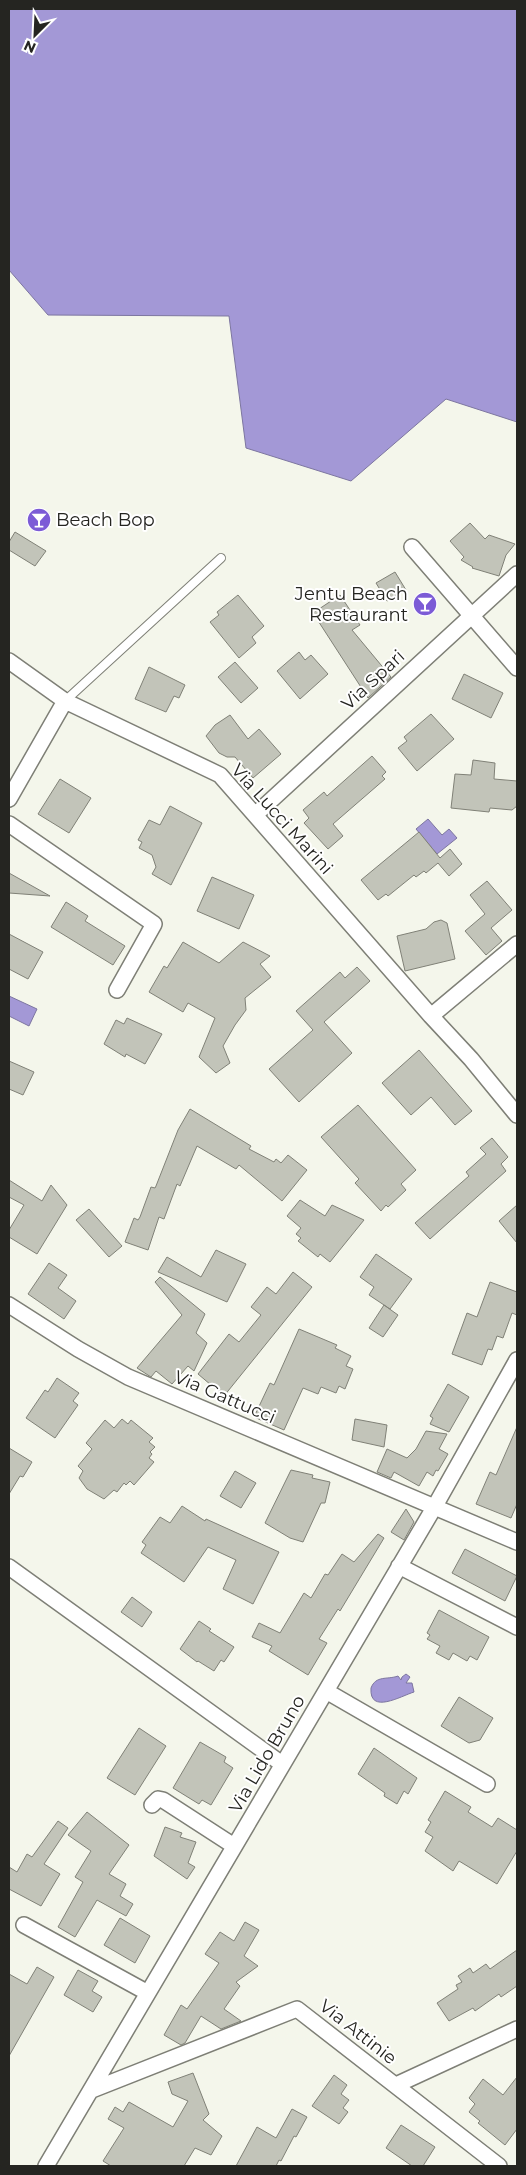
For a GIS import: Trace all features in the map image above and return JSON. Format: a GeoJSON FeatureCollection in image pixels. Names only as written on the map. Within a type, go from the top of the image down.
{"type":"FeatureCollection","features":[{"type":"Feature","properties":{"kind":"street"},"geometry":{"type":"LineString","coordinates":[[412,547],[517,668]]}},
{"type":"Feature","properties":{"kind":"street","name":"Via Spari"},"geometry":{"type":"LineString","coordinates":[[255,815],[517,574]]}},
{"type":"Feature","properties":{"kind":"street","name":"Via Lucci Marini"},"geometry":{"type":"LineString","coordinates":[[9,661],[65,701],[220,775],[471,1060],[517,1115]]}},
{"type":"Feature","properties":{"kind":"street"},"geometry":{"type":"LineString","coordinates":[[9,799],[65,701]]}},
{"type":"Feature","properties":{"kind":"street"},"geometry":{"type":"LineString","coordinates":[[9,824],[154,924],[117,990]]}},
{"type":"Feature","properties":{"kind":"street"},"geometry":{"type":"LineString","coordinates":[[431,1016],[517,944]]}},
{"type":"Feature","properties":{"kind":"street","name":"Via Gattucci"},"geometry":{"type":"LineString","coordinates":[[9,1305],[78,1350],[128,1377],[517,1542]]}},
{"type":"Feature","properties":{"kind":"street","name":"Via Lido Bruno"},"geometry":{"type":"LineString","coordinates":[[46,2166],[435,1506],[517,1360]]}},
{"type":"Feature","properties":{"kind":"street"},"geometry":{"type":"LineString","coordinates":[[399,1566],[517,1627]]}},
{"type":"Feature","properties":{"kind":"street"},"geometry":{"type":"LineString","coordinates":[[9,1567],[282,1764]]}},
{"type":"Feature","properties":{"kind":"street"},"geometry":{"type":"LineString","coordinates":[[326,1691],[487,1784]]}},
{"type":"Feature","properties":{"kind":"street"},"geometry":{"type":"LineString","coordinates":[[152,1805],[158,1800],[163,1800],[234,1846]]}},
{"type":"Feature","properties":{"kind":"street"},"geometry":{"type":"LineString","coordinates":[[24,1925],[148,1993]]}},
{"type":"Feature","properties":{"kind":"street","name":"Via Attinie"},"geometry":{"type":"LineString","coordinates":[[92,2090],[297,2009],[499,2166]]}},
{"type":"Feature","properties":{"kind":"street"},"geometry":{"type":"LineString","coordinates":[[396,2085],[517,2029]]}},
{"type":"Feature","properties":{"kind":"lane"},"geometry":{"type":"LineString","coordinates":[[65,701],[221,558]]}},
{"type":"Feature","properties":{"kind":"shaded area"},"geometry":{"type":"Polygon","coordinates":[[[9,9],[517,9],[517,422],[446,399],[351,481],[246,448],[229,316],[48,315],[9,270],[9,9]]]}},
{"type":"Feature","properties":{"kind":"shaded area"},"geometry":{"type":"Polygon","coordinates":[[[428,819],[442,835],[449,829],[457,838],[437,854],[416,829],[428,819]]]}},
{"type":"Feature","properties":{"kind":"shaded area"},"geometry":{"type":"Polygon","coordinates":[[[9,996],[37,1009],[29,1026],[9,1016],[9,996]]]}},
{"type":"Feature","properties":{"kind":"shaded area"},"geometry":{"type":"Polygon","coordinates":[[[406,1674],[410,1677],[406,1683],[412,1683],[414,1692],[387,1702],[375,1701],[371,1688],[376,1681],[398,1676],[401,1680],[406,1674]]]}},
{"type":"Feature","properties":{"kind":"building"},"geometry":{"type":"Polygon","coordinates":[[[470,523],[485,539],[489,535],[515,544],[506,555],[499,576],[472,568],[461,560],[464,557],[450,541],[470,523]]]}},
{"type":"Feature","properties":{"kind":"building"},"geometry":{"type":"Polygon","coordinates":[[[15,532],[46,551],[35,566],[9,550],[9,542],[15,532]]]}},
{"type":"Feature","properties":{"kind":"building"},"geometry":{"type":"Polygon","coordinates":[[[395,572],[406,590],[387,601],[376,583],[395,572]]]}},
{"type":"Feature","properties":{"kind":"building"},"geometry":{"type":"Polygon","coordinates":[[[238,595],[264,626],[252,637],[256,643],[239,658],[210,622],[219,615],[217,612],[238,595]]]}},
{"type":"Feature","properties":{"kind":"building"},"geometry":{"type":"Polygon","coordinates":[[[340,595],[360,625],[352,630],[391,677],[368,698],[313,613],[340,595]]]}},
{"type":"Feature","properties":{"kind":"building"},"geometry":{"type":"Polygon","coordinates":[[[299,652],[305,660],[311,655],[328,674],[300,699],[277,671],[299,652]]]}},
{"type":"Feature","properties":{"kind":"building"},"geometry":{"type":"Polygon","coordinates":[[[235,662],[258,688],[241,703],[218,677],[235,662]]]}},
{"type":"Feature","properties":{"kind":"building"},"geometry":{"type":"Polygon","coordinates":[[[149,667],[185,685],[179,698],[174,696],[166,712],[135,699],[149,667]]]}},
{"type":"Feature","properties":{"kind":"building"},"geometry":{"type":"Polygon","coordinates":[[[464,674],[503,693],[491,718],[452,699],[464,674]]]}},
{"type":"Feature","properties":{"kind":"building"},"geometry":{"type":"Polygon","coordinates":[[[431,714],[454,739],[417,771],[398,748],[407,741],[404,737],[431,714]]]}},
{"type":"Feature","properties":{"kind":"building"},"geometry":{"type":"Polygon","coordinates":[[[230,715],[248,739],[259,729],[281,754],[253,778],[235,757],[227,757],[219,753],[206,736],[215,725],[230,715]]]}},
{"type":"Feature","properties":{"kind":"building"},"geometry":{"type":"Polygon","coordinates":[[[372,756],[386,772],[382,776],[385,779],[333,824],[343,836],[328,849],[304,823],[309,818],[303,810],[324,792],[327,796],[372,756]]]}},
{"type":"Feature","properties":{"kind":"building"},"geometry":{"type":"Polygon","coordinates":[[[473,760],[495,763],[494,779],[517,781],[517,806],[512,810],[490,808],[489,812],[451,808],[455,774],[471,775],[473,760]]]}},
{"type":"Feature","properties":{"kind":"building"},"geometry":{"type":"Polygon","coordinates":[[[60,779],[91,798],[69,833],[38,814],[60,779]]]}},
{"type":"Feature","properties":{"kind":"building"},"geometry":{"type":"Polygon","coordinates":[[[170,806],[202,823],[171,885],[152,874],[156,867],[152,855],[139,848],[142,842],[138,840],[149,820],[160,825],[170,806]]]}},
{"type":"Feature","properties":{"kind":"building"},"geometry":{"type":"Polygon","coordinates":[[[419,832],[440,858],[450,849],[462,864],[449,876],[438,863],[426,873],[424,871],[416,877],[414,875],[388,896],[386,894],[378,900],[361,880],[419,832]]]}},
{"type":"Feature","properties":{"kind":"building"},"geometry":{"type":"Polygon","coordinates":[[[9,873],[50,896],[9,893],[9,873]]]}},
{"type":"Feature","properties":{"kind":"building"},"geometry":{"type":"Polygon","coordinates":[[[212,877],[254,895],[239,929],[197,911],[212,877]]]}},
{"type":"Feature","properties":{"kind":"building"},"geometry":{"type":"Polygon","coordinates":[[[487,881],[512,910],[491,928],[502,941],[486,955],[465,931],[485,914],[470,895],[487,881]]]}},
{"type":"Feature","properties":{"kind":"building"},"geometry":{"type":"Polygon","coordinates":[[[66,902],[88,916],[85,921],[125,946],[113,965],[51,927],[66,902]]]}},
{"type":"Feature","properties":{"kind":"building"},"geometry":{"type":"Polygon","coordinates":[[[441,920],[447,923],[455,959],[405,971],[397,936],[426,929],[434,922],[441,920]]]}},
{"type":"Feature","properties":{"kind":"building"},"geometry":{"type":"Polygon","coordinates":[[[9,934],[43,952],[28,979],[9,969],[9,934]]]}},
{"type":"Feature","properties":{"kind":"building"},"geometry":{"type":"Polygon","coordinates":[[[183,942],[219,963],[243,942],[270,956],[260,964],[271,977],[245,998],[246,1010],[223,1046],[230,1063],[216,1073],[199,1057],[215,1018],[188,1003],[183,1012],[149,992],[164,966],[167,968],[183,942]]]}},
{"type":"Feature","properties":{"kind":"building"},"geometry":{"type":"Polygon","coordinates":[[[357,967],[370,981],[324,1022],[352,1053],[299,1102],[269,1069],[313,1030],[296,1011],[340,972],[345,978],[357,967]]]}},
{"type":"Feature","properties":{"kind":"building"},"geometry":{"type":"Polygon","coordinates":[[[127,1018],[162,1034],[145,1064],[126,1054],[125,1057],[104,1044],[116,1020],[124,1024],[127,1018]]]}},
{"type":"Feature","properties":{"kind":"building"},"geometry":{"type":"Polygon","coordinates":[[[419,1050],[472,1111],[455,1125],[431,1097],[411,1115],[382,1083],[419,1050]]]}},
{"type":"Feature","properties":{"kind":"building"},"geometry":{"type":"Polygon","coordinates":[[[9,1061],[34,1072],[23,1095],[9,1089],[9,1061]]]}},
{"type":"Feature","properties":{"kind":"building"},"geometry":{"type":"Polygon","coordinates":[[[358,1105],[416,1170],[401,1184],[406,1190],[381,1211],[355,1183],[359,1179],[321,1137],[358,1105]]]}},
{"type":"Feature","properties":{"kind":"building"},"geometry":{"type":"Polygon","coordinates":[[[190,1109],[251,1146],[249,1149],[274,1162],[276,1159],[281,1163],[288,1155],[307,1170],[282,1201],[239,1165],[236,1169],[197,1146],[180,1186],[177,1184],[164,1219],[159,1217],[148,1250],[125,1242],[134,1218],[138,1220],[140,1217],[151,1187],[155,1188],[156,1186],[178,1130],[190,1109]]]}},
{"type":"Feature","properties":{"kind":"building"},"geometry":{"type":"Polygon","coordinates":[[[492,1138],[508,1157],[501,1164],[506,1171],[430,1239],[415,1223],[469,1176],[466,1172],[486,1154],[480,1148],[492,1138]]]}},
{"type":"Feature","properties":{"kind":"building"},"geometry":{"type":"Polygon","coordinates":[[[9,1180],[42,1201],[51,1185],[67,1205],[37,1254],[9,1237],[9,1230],[24,1205],[9,1197],[9,1180]]]}},
{"type":"Feature","properties":{"kind":"building"},"geometry":{"type":"Polygon","coordinates":[[[300,1200],[325,1216],[332,1205],[364,1220],[330,1262],[320,1254],[318,1257],[298,1241],[301,1238],[296,1234],[301,1228],[287,1216],[300,1200]]]}},
{"type":"Feature","properties":{"kind":"building"},"geometry":{"type":"Polygon","coordinates":[[[517,1205],[517,1243],[499,1221],[517,1205]]]}},
{"type":"Feature","properties":{"kind":"building"},"geometry":{"type":"Polygon","coordinates":[[[89,1209],[122,1246],[109,1257],[76,1220],[89,1209]]]}},
{"type":"Feature","properties":{"kind":"building"},"geometry":{"type":"Polygon","coordinates":[[[216,1250],[246,1264],[227,1302],[158,1272],[167,1257],[201,1277],[216,1250]]]}},
{"type":"Feature","properties":{"kind":"building"},"geometry":{"type":"Polygon","coordinates":[[[376,1254],[412,1279],[390,1309],[369,1295],[374,1287],[360,1277],[376,1254]]]}},
{"type":"Feature","properties":{"kind":"building"},"geometry":{"type":"Polygon","coordinates":[[[49,1263],[67,1275],[58,1288],[76,1301],[64,1319],[28,1294],[49,1263]]]}},
{"type":"Feature","properties":{"kind":"building"},"geometry":{"type":"Polygon","coordinates":[[[293,1272],[312,1287],[224,1396],[198,1374],[229,1334],[239,1342],[261,1315],[251,1307],[267,1287],[276,1294],[293,1272]]]}},
{"type":"Feature","properties":{"kind":"building"},"geometry":{"type":"Polygon","coordinates":[[[160,1277],[205,1314],[196,1333],[207,1343],[194,1371],[188,1366],[172,1384],[156,1371],[151,1377],[137,1368],[182,1315],[155,1282],[160,1277]]]}},
{"type":"Feature","properties":{"kind":"building"},"geometry":{"type":"Polygon","coordinates":[[[490,1282],[517,1292],[517,1315],[512,1313],[503,1338],[497,1336],[492,1350],[488,1349],[482,1365],[452,1354],[467,1313],[477,1317],[490,1282]]]}},
{"type":"Feature","properties":{"kind":"building"},"geometry":{"type":"Polygon","coordinates":[[[384,1305],[398,1315],[383,1337],[369,1328],[384,1305]]]}},
{"type":"Feature","properties":{"kind":"building"},"geometry":{"type":"Polygon","coordinates":[[[299,1329],[337,1345],[335,1348],[351,1356],[346,1366],[353,1369],[345,1389],[339,1386],[336,1393],[321,1387],[318,1394],[303,1388],[284,1430],[254,1417],[270,1383],[274,1385],[299,1329]]]}},
{"type":"Feature","properties":{"kind":"building"},"geometry":{"type":"Polygon","coordinates":[[[57,1378],[79,1393],[73,1401],[78,1405],[55,1438],[26,1418],[45,1390],[48,1392],[57,1378]]]}},
{"type":"Feature","properties":{"kind":"building"},"geometry":{"type":"Polygon","coordinates":[[[448,1384],[469,1397],[449,1432],[430,1424],[433,1418],[430,1416],[448,1384]]]}},
{"type":"Feature","properties":{"kind":"building"},"geometry":{"type":"Polygon","coordinates":[[[122,1419],[128,1424],[131,1420],[153,1438],[149,1442],[155,1447],[150,1452],[152,1454],[149,1458],[154,1462],[134,1485],[130,1481],[126,1485],[124,1483],[117,1492],[114,1490],[104,1499],[87,1489],[79,1478],[83,1471],[78,1466],[92,1449],[86,1443],[105,1420],[114,1428],[122,1419]]]}},
{"type":"Feature","properties":{"kind":"building"},"geometry":{"type":"Polygon","coordinates":[[[355,1419],[387,1425],[384,1447],[352,1440],[355,1419]]]}},
{"type":"Feature","properties":{"kind":"building"},"geometry":{"type":"Polygon","coordinates":[[[517,1427],[517,1504],[511,1518],[476,1504],[490,1472],[496,1475],[517,1427]]]}},
{"type":"Feature","properties":{"kind":"building"},"geometry":{"type":"Polygon","coordinates":[[[426,1431],[447,1434],[439,1449],[448,1454],[433,1476],[427,1472],[419,1486],[394,1472],[391,1478],[377,1472],[387,1449],[407,1458],[416,1449],[426,1431]]]}},
{"type":"Feature","properties":{"kind":"building"},"geometry":{"type":"Polygon","coordinates":[[[9,1448],[32,1462],[23,1477],[20,1476],[9,1494],[9,1448]]]}},
{"type":"Feature","properties":{"kind":"building"},"geometry":{"type":"Polygon","coordinates":[[[291,1470],[313,1475],[312,1478],[330,1482],[325,1503],[321,1503],[303,1542],[290,1538],[265,1523],[291,1470]]]}},
{"type":"Feature","properties":{"kind":"building"},"geometry":{"type":"Polygon","coordinates":[[[235,1471],[256,1483],[241,1508],[220,1496],[235,1471]]]}},
{"type":"Feature","properties":{"kind":"building"},"geometry":{"type":"Polygon","coordinates":[[[182,1506],[205,1521],[206,1519],[279,1552],[253,1604],[223,1589],[236,1560],[208,1547],[184,1582],[141,1553],[146,1545],[142,1542],[160,1517],[170,1523],[182,1506]]]}},
{"type":"Feature","properties":{"kind":"building"},"geometry":{"type":"Polygon","coordinates":[[[406,1509],[414,1522],[404,1540],[391,1532],[406,1509]]]}},
{"type":"Feature","properties":{"kind":"building"},"geometry":{"type":"Polygon","coordinates":[[[378,1534],[384,1538],[340,1611],[338,1609],[319,1639],[327,1643],[308,1675],[269,1651],[272,1646],[252,1637],[259,1623],[280,1633],[304,1593],[311,1598],[325,1574],[328,1575],[342,1554],[354,1562],[378,1534]]]}},
{"type":"Feature","properties":{"kind":"building"},"geometry":{"type":"Polygon","coordinates":[[[465,1549],[517,1576],[505,1601],[452,1573],[465,1549]]]}},
{"type":"Feature","properties":{"kind":"building"},"geometry":{"type":"Polygon","coordinates":[[[132,1597],[152,1612],[142,1627],[121,1612],[132,1597]]]}},
{"type":"Feature","properties":{"kind":"building"},"geometry":{"type":"Polygon","coordinates":[[[439,1610],[489,1637],[477,1660],[470,1656],[467,1661],[453,1653],[449,1660],[436,1653],[440,1646],[427,1639],[430,1635],[427,1633],[439,1610]]]}},
{"type":"Feature","properties":{"kind":"building"},"geometry":{"type":"Polygon","coordinates":[[[199,1621],[211,1629],[209,1631],[234,1647],[224,1662],[221,1660],[214,1671],[197,1662],[180,1649],[199,1621]]]}},
{"type":"Feature","properties":{"kind":"building"},"geometry":{"type":"Polygon","coordinates":[[[459,1697],[493,1718],[480,1740],[469,1743],[441,1726],[459,1697]]]}},
{"type":"Feature","properties":{"kind":"building"},"geometry":{"type":"Polygon","coordinates":[[[139,1728],[166,1746],[135,1795],[107,1778],[139,1728]]]}},
{"type":"Feature","properties":{"kind":"building"},"geometry":{"type":"Polygon","coordinates":[[[200,1742],[226,1757],[224,1762],[233,1768],[211,1805],[202,1800],[199,1804],[173,1788],[200,1742]]]}},
{"type":"Feature","properties":{"kind":"building"},"geometry":{"type":"Polygon","coordinates":[[[374,1748],[417,1778],[408,1794],[404,1791],[397,1804],[384,1796],[385,1793],[358,1774],[374,1748]]]}},
{"type":"Feature","properties":{"kind":"building"},"geometry":{"type":"Polygon","coordinates":[[[445,1791],[471,1807],[468,1812],[492,1827],[498,1818],[517,1830],[517,1851],[497,1884],[459,1861],[453,1871],[425,1851],[433,1837],[425,1832],[431,1822],[428,1820],[445,1791]]]}},
{"type":"Feature","properties":{"kind":"building"},"geometry":{"type":"Polygon","coordinates":[[[87,1812],[129,1845],[109,1874],[126,1884],[120,1896],[133,1904],[126,1916],[97,1900],[75,1937],[58,1927],[83,1882],[75,1877],[91,1851],[68,1835],[87,1812]]]}},
{"type":"Feature","properties":{"kind":"building"},"geometry":{"type":"Polygon","coordinates":[[[58,1821],[68,1828],[44,1864],[60,1874],[41,1906],[9,1889],[9,1867],[17,1872],[27,1854],[32,1857],[58,1821]]]}},
{"type":"Feature","properties":{"kind":"building"},"geometry":{"type":"Polygon","coordinates":[[[165,1827],[182,1833],[180,1837],[196,1842],[188,1863],[195,1867],[187,1879],[154,1856],[165,1827]]]}},
{"type":"Feature","properties":{"kind":"building"},"geometry":{"type":"Polygon","coordinates":[[[120,1918],[150,1936],[135,1963],[104,1945],[120,1918]]]}},
{"type":"Feature","properties":{"kind":"building"},"geometry":{"type":"Polygon","coordinates":[[[245,1922],[259,1930],[244,1956],[258,1966],[236,1982],[240,1986],[224,2009],[241,2021],[221,2029],[201,2016],[185,2043],[181,2045],[164,2035],[181,2005],[187,2009],[219,1963],[205,1954],[220,1932],[234,1941],[245,1922]]]}},
{"type":"Feature","properties":{"kind":"building"},"geometry":{"type":"Polygon","coordinates":[[[517,1950],[517,1986],[501,1997],[499,1994],[475,2011],[473,2008],[449,2021],[437,2003],[458,1989],[456,1985],[462,1982],[458,1976],[470,1968],[473,1973],[486,1964],[490,1969],[517,1950]]]}},
{"type":"Feature","properties":{"kind":"building"},"geometry":{"type":"Polygon","coordinates":[[[37,1967],[54,1977],[9,2056],[9,1974],[27,1984],[37,1967]]]}},
{"type":"Feature","properties":{"kind":"building"},"geometry":{"type":"Polygon","coordinates":[[[78,1970],[98,1981],[92,1991],[102,1997],[93,2012],[64,1995],[78,1970]]]}},
{"type":"Feature","properties":{"kind":"building"},"geometry":{"type":"Polygon","coordinates":[[[193,2073],[209,2114],[203,2120],[222,2136],[211,2155],[195,2148],[184,2166],[111,2166],[103,2161],[124,2128],[108,2119],[115,2107],[123,2112],[129,2102],[173,2127],[188,2101],[172,2094],[168,2082],[193,2073]]]}},
{"type":"Feature","properties":{"kind":"building"},"geometry":{"type":"Polygon","coordinates":[[[334,2075],[347,2085],[341,2094],[349,2100],[343,2108],[348,2112],[339,2124],[312,2106],[334,2075]]]}},
{"type":"Feature","properties":{"kind":"building"},"geometry":{"type":"Polygon","coordinates":[[[517,2077],[517,2129],[505,2145],[478,2123],[480,2121],[469,2112],[475,2104],[469,2098],[483,2079],[503,2095],[517,2077]]]}},
{"type":"Feature","properties":{"kind":"building"},"geometry":{"type":"Polygon","coordinates":[[[292,2109],[307,2117],[296,2137],[294,2136],[281,2161],[279,2160],[276,2166],[236,2166],[257,2127],[276,2138],[292,2109]]]}},
{"type":"Feature","properties":{"kind":"building"},"geometry":{"type":"Polygon","coordinates":[[[401,2125],[435,2147],[423,2166],[412,2166],[386,2148],[401,2125]]]}},
{"type":"Feature","properties":{"kind":"place","name":"Beach Bop"},"geometry":{"type":"Point","coordinates":[39,520]}},
{"type":"Feature","properties":{"kind":"place","name":"Jentu Beach Restaurant"},"geometry":{"type":"Point","coordinates":[425,604]}}]}
